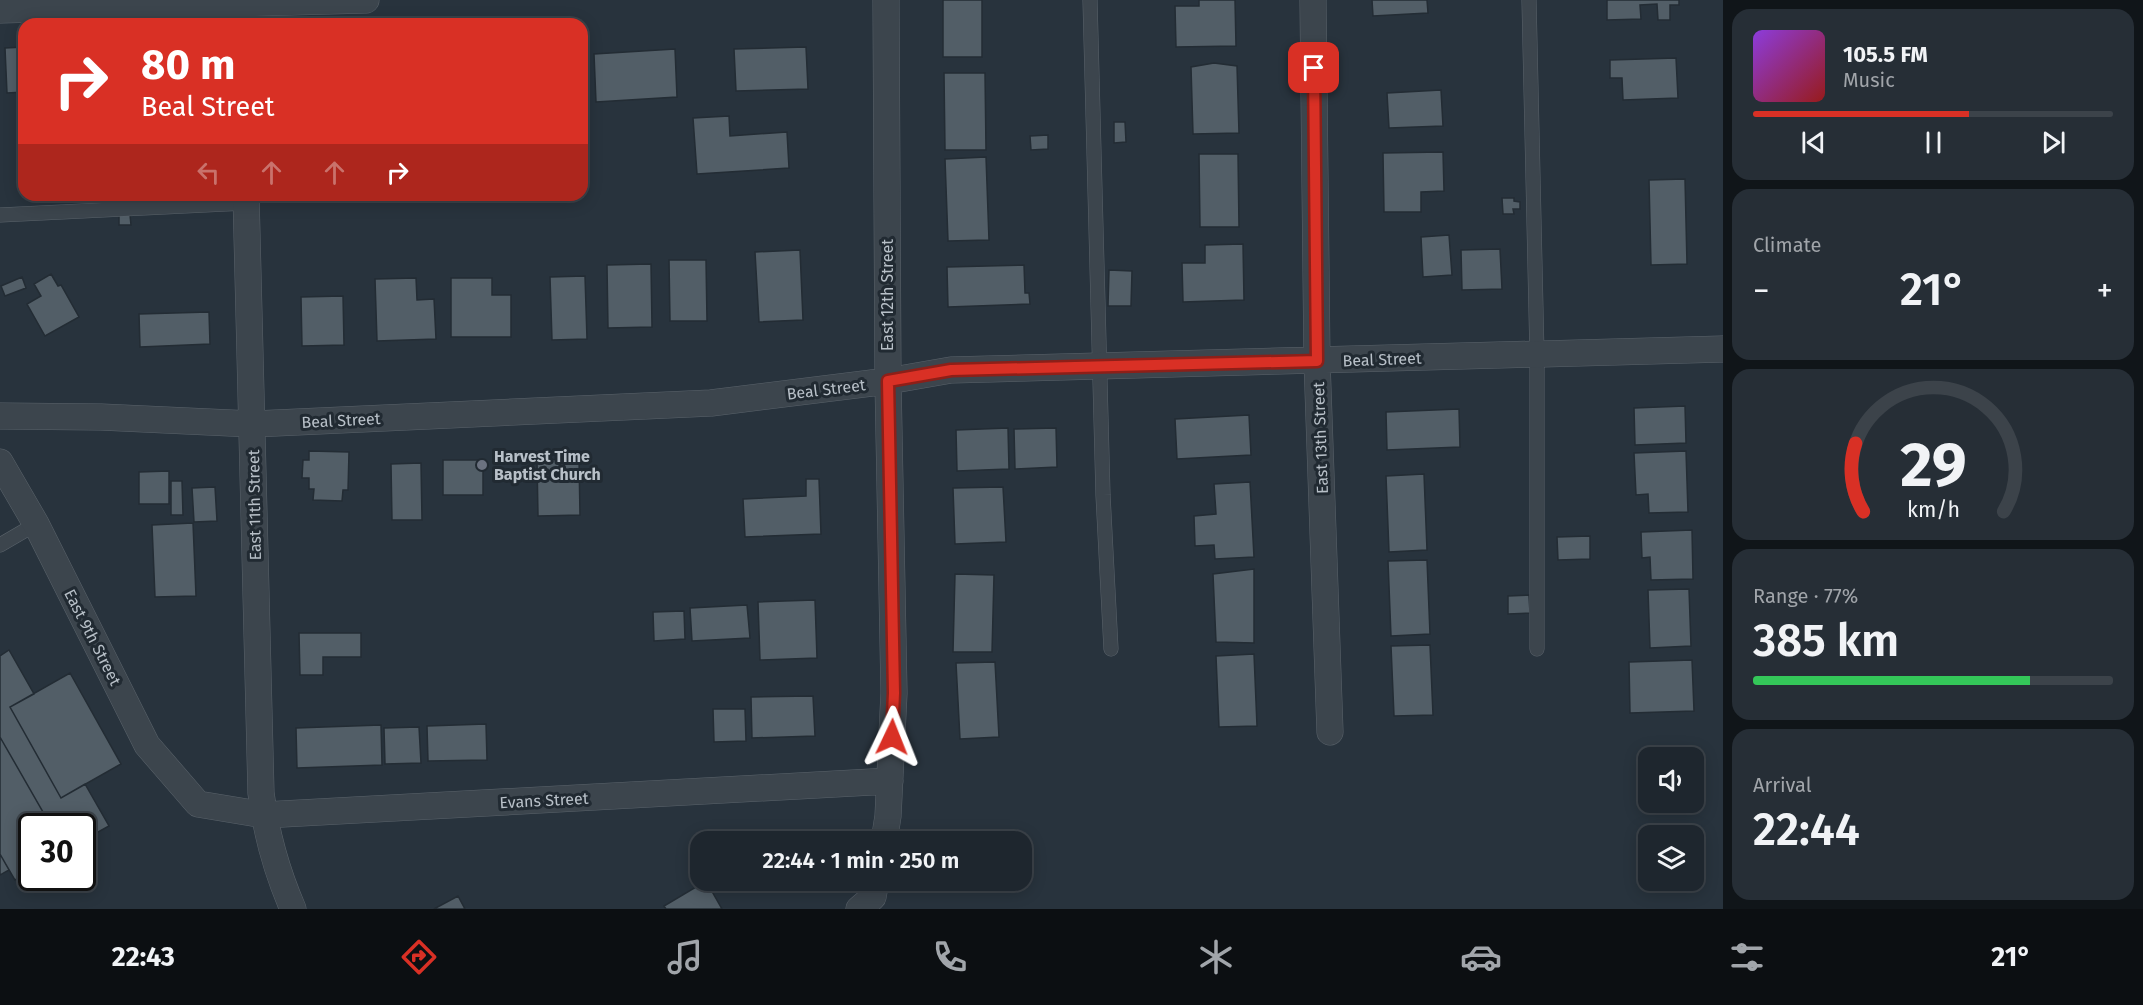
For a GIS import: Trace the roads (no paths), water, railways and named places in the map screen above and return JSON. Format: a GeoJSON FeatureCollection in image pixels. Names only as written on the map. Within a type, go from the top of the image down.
{"type":"FeatureCollection","features":[{"type":"Feature","properties":{"kind":"street"},"geometry":{"type":"LineString","coordinates":[[0,10],[241,9],[366,0]]}},
{"type":"Feature","properties":{"kind":"street","name":"East 12th Street"},"geometry":{"type":"LineString","coordinates":[[886,0],[888,381],[894,693],[886,831]]}},
{"type":"Feature","properties":{"kind":"street","name":"East 13th Street"},"geometry":{"type":"LineString","coordinates":[[1313,0],[1317,361],[1330,732]]}},
{"type":"Feature","properties":{"kind":"street","name":"East 11th Street"},"geometry":{"type":"LineString","coordinates":[[246,201],[261,793],[264,815]]}},
{"type":"Feature","properties":{"kind":"street","name":"Beal Street"},"geometry":{"type":"LineString","coordinates":[[0,416],[101,417],[252,424],[711,403],[888,381],[951,370],[1723,349]]}},
{"type":"Feature","properties":{"kind":"street","name":"East 9th Street"},"geometry":{"type":"LineString","coordinates":[[0,462],[36,524],[147,745],[198,804]]}},
{"type":"Feature","properties":{"kind":"street","name":"Evans Street"},"geometry":{"type":"LineString","coordinates":[[198,804],[264,815],[890,781]]}},
{"type":"Feature","properties":{"kind":"street"},"geometry":{"type":"LineString","coordinates":[[264,815],[280,879],[293,909]]}},
{"type":"Feature","properties":{"kind":"street"},"geometry":{"type":"LineString","coordinates":[[859,909],[873,897],[874,891]]}},
{"type":"Feature","properties":{"kind":"lane"},"geometry":{"type":"LineString","coordinates":[[1090,0],[1103,495],[1112,649]]}},
{"type":"Feature","properties":{"kind":"lane"},"geometry":{"type":"LineString","coordinates":[[1529,0],[1537,355],[1537,649]]}},
{"type":"Feature","properties":{"kind":"lane"},"geometry":{"type":"LineString","coordinates":[[0,215],[215,201]]}},
{"type":"Feature","properties":{"kind":"lane"},"geometry":{"type":"LineString","coordinates":[[0,545],[36,524]]}},
{"type":"Feature","properties":{"kind":"place","name":"Harvest Time Baptist Church"},"geometry":{"type":"Point","coordinates":[482,465]}}]}
